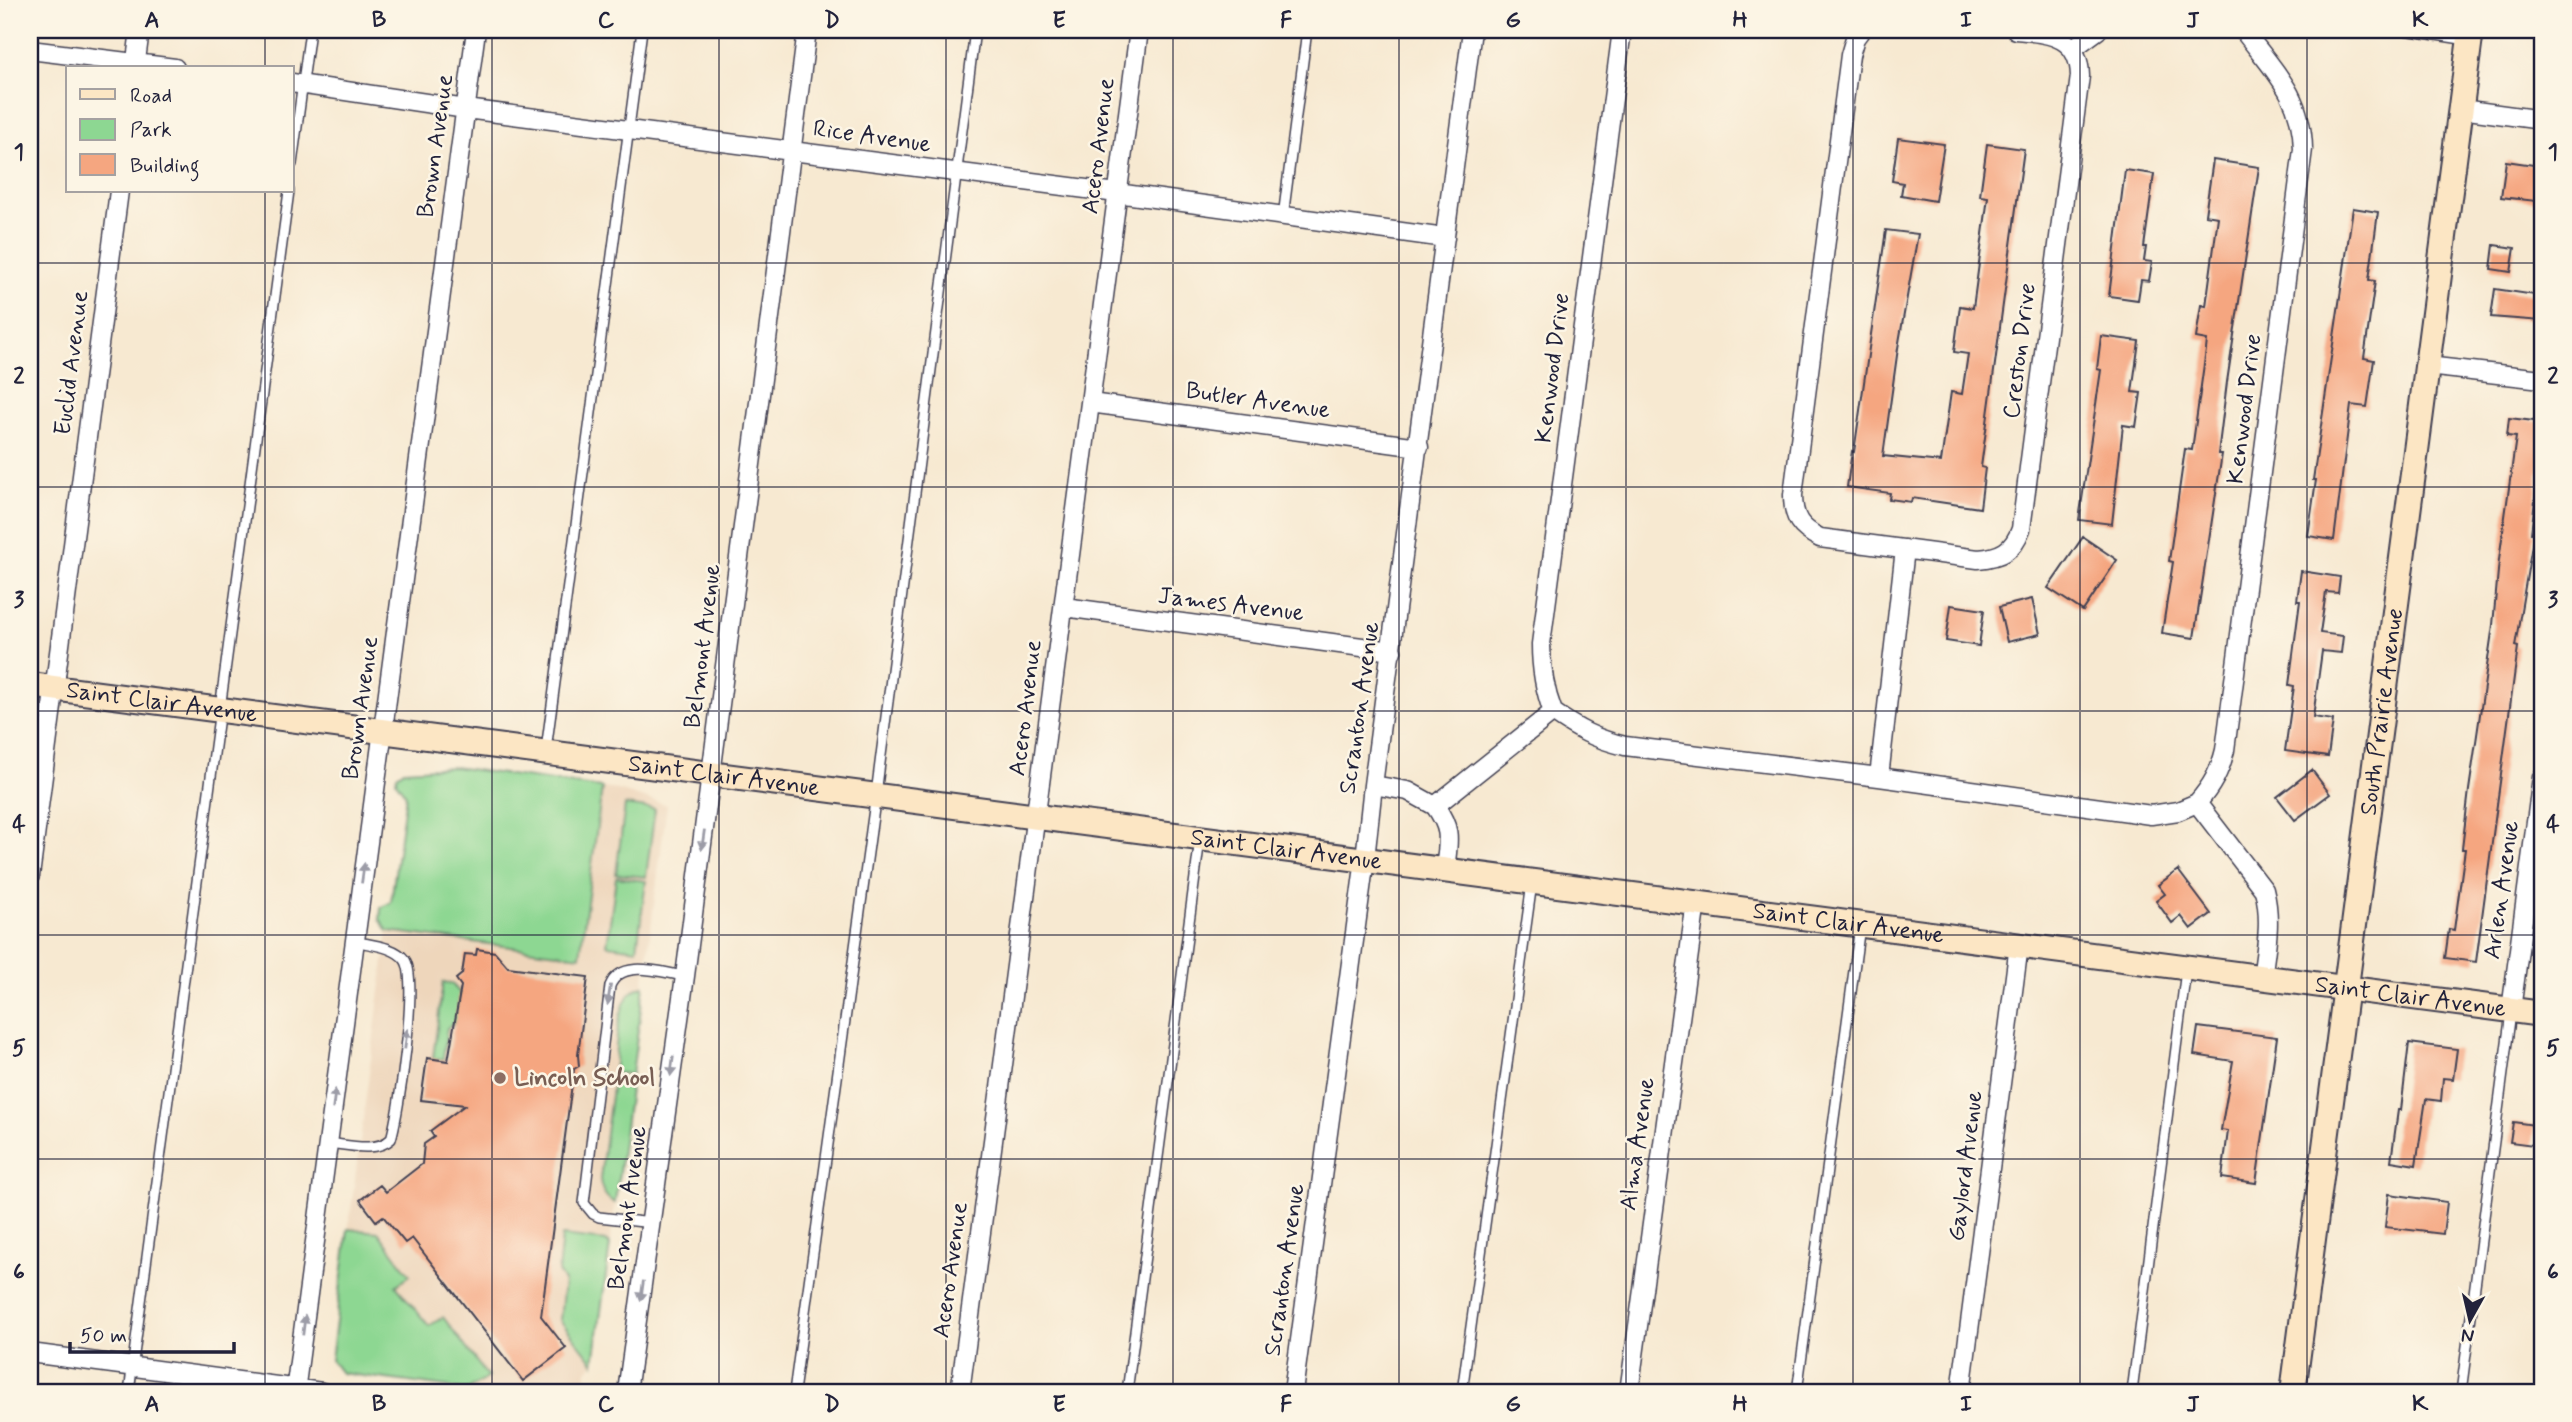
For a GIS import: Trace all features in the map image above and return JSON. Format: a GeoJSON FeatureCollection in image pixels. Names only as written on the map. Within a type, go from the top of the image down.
{"type":"FeatureCollection","features":[{"type":"Feature","properties":{"kind":"street"},"geometry":{"type":"LineString","coordinates":[[30,50],[135,66],[140,30]]}},
{"type":"Feature","properties":{"kind":"street","name":"Brown Avenue"},"geometry":{"type":"LineString","coordinates":[[296,1391],[476,30]]}},
{"type":"Feature","properties":{"kind":"street","name":"Belmont Avenue"},"geometry":{"type":"LineString","coordinates":[[627,1392],[685,976],[807,30]]}},
{"type":"Feature","properties":{"kind":"street","name":"Acero Avenue"},"geometry":{"type":"LineString","coordinates":[[960,1392],[1139,30]]}},
{"type":"Feature","properties":{"kind":"street","name":"Scranton Avenue"},"geometry":{"type":"LineString","coordinates":[[1293,1392],[1472,30]]}},
{"type":"Feature","properties":{"kind":"street","name":"Kenwood Drive"},"geometry":{"type":"LineString","coordinates":[[1553,712],[1545,691],[1541,644],[1622,30]]}},
{"type":"Feature","properties":{"kind":"street","name":"Creston Drive"},"geometry":{"type":"LineString","coordinates":[[1861,30],[1855,38],[1850,55],[1793,507],[1795,518],[1805,531],[1820,538],[1979,559],[2006,553],[2016,543],[2021,529],[2080,76],[2080,61],[2072,49]]}},
{"type":"Feature","properties":{"kind":"street"},"geometry":{"type":"LineString","coordinates":[[2016,30],[2060,38],[2072,49],[2098,30]]}},
{"type":"Feature","properties":{"kind":"street","name":"Kenwood Drive"},"geometry":{"type":"LineString","coordinates":[[2197,803],[2220,770],[2225,750],[2303,149],[2302,126],[2297,107],[2287,89],[2243,30]]}},
{"type":"Feature","properties":{"kind":"street","name":"South Prairie Avenue"},"geometry":{"type":"LineString","coordinates":[[2293,1392],[2470,35]]}},
{"type":"Feature","properties":{"kind":"street","name":"Rice Avenue"},"geometry":{"type":"LineString","coordinates":[[298,84],[466,109],[1445,238]]}},
{"type":"Feature","properties":{"kind":"street"},"geometry":{"type":"LineString","coordinates":[[2461,109],[2542,120]]}},
{"type":"Feature","properties":{"kind":"street","name":"Euclid Avenue"},"geometry":{"type":"LineString","coordinates":[[30,876],[42,686],[119,192]]}},
{"type":"Feature","properties":{"kind":"street"},"geometry":{"type":"LineString","coordinates":[[2427,366],[2542,379]]}},
{"type":"Feature","properties":{"kind":"street","name":"Butler Avenue"},"geometry":{"type":"LineString","coordinates":[[1090,403],[1419,447]]}},
{"type":"Feature","properties":{"kind":"street"},"geometry":{"type":"LineString","coordinates":[[1879,777],[1905,550]]}},
{"type":"Feature","properties":{"kind":"street","name":"James Avenue"},"geometry":{"type":"LineString","coordinates":[[1064,607],[1392,651]]}},
{"type":"Feature","properties":{"kind":"street","name":"Saint Clair Avenue"},"geometry":{"type":"LineString","coordinates":[[42,686],[2542,1014]]}},
{"type":"Feature","properties":{"kind":"street"},"geometry":{"type":"LineString","coordinates":[[1435,806],[1553,712],[1576,729],[1625,746],[1879,777],[2151,815],[2178,811],[2197,803],[2264,890],[2269,908],[2269,928],[2262,978]]}},
{"type":"Feature","properties":{"kind":"street","name":"Arlen Avenue"},"geometry":{"type":"LineString","coordinates":[[2511,1010],[2542,777]]}},
{"type":"Feature","properties":{"kind":"street"},"geometry":{"type":"LineString","coordinates":[[1373,785],[1408,791],[1435,806],[1446,821],[1449,834],[1445,870]]}},
{"type":"Feature","properties":{"kind":"street","name":"Alma Avenue"},"geometry":{"type":"LineString","coordinates":[[1629,1392],[1696,902]]}},
{"type":"Feature","properties":{"kind":"street","name":"Gaylord Avenue"},"geometry":{"type":"LineString","coordinates":[[1961,1392],[2019,945]]}},
{"type":"Feature","properties":{"kind":"street"},"geometry":{"type":"LineString","coordinates":[[30,1353],[296,1391],[322,1392]]}},
{"type":"Feature","properties":{"kind":"lane"},"geometry":{"type":"LineString","coordinates":[[294,137],[298,84],[310,30]]}},
{"type":"Feature","properties":{"kind":"lane"},"geometry":{"type":"LineString","coordinates":[[546,751],[642,30]]}},
{"type":"Feature","properties":{"kind":"lane"},"geometry":{"type":"LineString","coordinates":[[794,1392],[876,794],[975,30]]}},
{"type":"Feature","properties":{"kind":"lane"},"geometry":{"type":"LineString","coordinates":[[1283,217],[1307,30]]}},
{"type":"Feature","properties":{"kind":"lane"},"geometry":{"type":"LineString","coordinates":[[2404,30],[2470,35]]}},
{"type":"Feature","properties":{"kind":"lane"},"geometry":{"type":"LineString","coordinates":[[129,1392],[289,192]]}},
{"type":"Feature","properties":{"kind":"lane"},"geometry":{"type":"LineString","coordinates":[[1127,1392],[1200,837]]}},
{"type":"Feature","properties":{"kind":"lane"},"geometry":{"type":"LineString","coordinates":[[1462,1392],[1532,881]]}},
{"type":"Feature","properties":{"kind":"lane"},"geometry":{"type":"LineString","coordinates":[[1797,1392],[1860,924]]}},
{"type":"Feature","properties":{"kind":"lane"},"geometry":{"type":"LineString","coordinates":[[328,1143],[374,1147],[384,1146],[391,1139],[405,1047],[411,991],[410,971],[405,959],[385,948],[354,942]]}},
{"type":"Feature","properties":{"kind":"lane"},"geometry":{"type":"LineString","coordinates":[[652,1223],[599,1217],[584,1203],[610,986],[616,974],[629,969],[685,976]]}},
{"type":"Feature","properties":{"kind":"lane"},"geometry":{"type":"LineString","coordinates":[[2132,1392],[2186,969]]}},
{"type":"Feature","properties":{"kind":"lane"},"geometry":{"type":"LineString","coordinates":[[2461,1392],[2511,1010]]}},
{"type":"Feature","properties":{"kind":"shaded area","name":"Lincoln School"},"geometry":{"type":"Polygon","coordinates":[[[454,767],[618,790],[667,805],[594,1363],[587,1370],[585,1392],[487,1392],[341,1373],[331,1360],[388,931],[380,919],[381,908],[391,902],[406,795],[396,781],[397,775],[404,770],[454,767]]]}},
{"type":"Feature","properties":{"kind":"green space"},"geometry":{"type":"Polygon","coordinates":[[[454,767],[602,788],[580,956],[388,931],[380,919],[381,908],[391,902],[406,795],[396,781],[397,775],[404,770],[454,767]]]}},
{"type":"Feature","properties":{"kind":"green space"},"geometry":{"type":"Polygon","coordinates":[[[625,805],[655,809],[646,877],[616,874],[625,805]]]}},
{"type":"Feature","properties":{"kind":"green space"},"geometry":{"type":"Polygon","coordinates":[[[616,877],[646,881],[637,949],[607,945],[616,877]]]}},
{"type":"Feature","properties":{"kind":"green space"},"geometry":{"type":"Polygon","coordinates":[[[443,982],[452,984],[460,993],[456,1021],[447,1028],[443,1059],[433,1058],[443,982]]]}},
{"type":"Feature","properties":{"kind":"green space"},"geometry":{"type":"Polygon","coordinates":[[[644,986],[632,1074],[614,1073],[622,1009],[634,990],[644,986]]]}},
{"type":"Feature","properties":{"kind":"green space"},"geometry":{"type":"Polygon","coordinates":[[[613,1080],[631,1082],[615,1203],[604,1193],[600,1179],[613,1080]]]}},
{"type":"Feature","properties":{"kind":"green space"},"geometry":{"type":"Polygon","coordinates":[[[348,1229],[378,1232],[410,1275],[396,1286],[429,1326],[443,1317],[488,1377],[468,1390],[341,1373],[331,1360],[348,1229]]]}},
{"type":"Feature","properties":{"kind":"green space"},"geometry":{"type":"Polygon","coordinates":[[[562,1236],[606,1241],[610,1245],[594,1363],[560,1320],[564,1281],[558,1272],[562,1236]]]}},
{"type":"Feature","properties":{"kind":"building"},"geometry":{"type":"Polygon","coordinates":[[[1898,138],[1944,144],[1935,201],[1901,195],[1903,183],[1892,181],[1898,138]]]}},
{"type":"Feature","properties":{"kind":"building"},"geometry":{"type":"Polygon","coordinates":[[[1987,144],[2024,149],[1981,467],[1985,468],[1980,508],[1912,498],[1911,502],[1889,499],[1890,493],[1847,487],[1886,230],[1918,234],[1883,456],[1941,462],[1951,392],[1962,394],[1968,354],[1954,352],[1960,306],[1973,308],[1988,197],[1980,196],[1987,144]]]}},
{"type":"Feature","properties":{"kind":"building"},"geometry":{"type":"Polygon","coordinates":[[[2213,160],[2259,167],[2227,382],[2218,454],[2222,454],[2194,638],[2162,633],[2173,562],[2169,561],[2185,449],[2192,450],[2206,350],[2207,340],[2196,338],[2201,305],[2206,306],[2218,217],[2205,215],[2213,160]]]}},
{"type":"Feature","properties":{"kind":"building"},"geometry":{"type":"Polygon","coordinates":[[[2506,161],[2541,166],[2536,201],[2501,197],[2506,161]]]}},
{"type":"Feature","properties":{"kind":"building"},"geometry":{"type":"Polygon","coordinates":[[[2125,170],[2154,174],[2144,247],[2144,261],[2152,262],[2149,281],[2141,280],[2138,300],[2109,296],[2125,170]]]}},
{"type":"Feature","properties":{"kind":"building"},"geometry":{"type":"Polygon","coordinates":[[[2353,208],[2378,212],[2369,280],[2375,281],[2364,358],[2374,360],[2367,407],[2351,405],[2334,540],[2308,536],[2316,480],[2313,480],[2353,208]]]}},
{"type":"Feature","properties":{"kind":"building"},"geometry":{"type":"Polygon","coordinates":[[[2494,245],[2515,248],[2511,272],[2491,269],[2494,245]]]}},
{"type":"Feature","properties":{"kind":"building"},"geometry":{"type":"Polygon","coordinates":[[[2495,289],[2542,296],[2542,321],[2491,317],[2495,289]]]}},
{"type":"Feature","properties":{"kind":"building"},"geometry":{"type":"Polygon","coordinates":[[[2101,336],[2139,341],[2132,392],[2141,393],[2136,427],[2123,425],[2112,524],[2079,520],[2101,370],[2097,369],[2101,336]]]}},
{"type":"Feature","properties":{"kind":"building"},"geometry":{"type":"Polygon","coordinates":[[[2509,418],[2542,422],[2542,445],[2531,533],[2534,533],[2515,646],[2518,647],[2476,962],[2445,958],[2449,929],[2454,930],[2465,849],[2462,849],[2469,790],[2516,437],[2507,436],[2509,418]]]}},
{"type":"Feature","properties":{"kind":"building"},"geometry":{"type":"Polygon","coordinates":[[[2083,537],[2117,560],[2083,611],[2048,588],[2083,537]]]}},
{"type":"Feature","properties":{"kind":"building"},"geometry":{"type":"Polygon","coordinates":[[[2301,571],[2340,577],[2338,593],[2326,592],[2320,633],[2343,636],[2341,653],[2322,651],[2313,717],[2333,720],[2328,757],[2285,751],[2294,686],[2289,685],[2300,601],[2297,601],[2301,571]]]}},
{"type":"Feature","properties":{"kind":"building"},"geometry":{"type":"Polygon","coordinates":[[[2032,599],[2040,634],[2007,642],[1999,607],[2032,599]]]}},
{"type":"Feature","properties":{"kind":"building"},"geometry":{"type":"Polygon","coordinates":[[[1951,605],[1984,610],[1979,646],[1946,641],[1951,605]]]}},
{"type":"Feature","properties":{"kind":"building"},"geometry":{"type":"Polygon","coordinates":[[[2312,770],[2330,794],[2295,820],[2277,797],[2312,770]]]}},
{"type":"Feature","properties":{"kind":"building"},"geometry":{"type":"Polygon","coordinates":[[[2178,870],[2211,914],[2191,929],[2181,916],[2172,923],[2156,901],[2165,894],[2158,885],[2178,870]]]}},
{"type":"Feature","properties":{"kind":"building"},"geometry":{"type":"Polygon","coordinates":[[[477,949],[495,952],[508,967],[588,977],[578,1055],[579,1066],[574,1069],[541,1316],[566,1348],[523,1381],[412,1238],[405,1243],[383,1216],[376,1221],[360,1200],[380,1185],[386,1192],[422,1164],[424,1144],[434,1137],[430,1131],[465,1105],[421,1100],[427,1058],[448,1061],[461,986],[456,979],[462,974],[465,954],[476,955],[477,949]]]}},
{"type":"Feature","properties":{"kind":"building"},"geometry":{"type":"Polygon","coordinates":[[[2198,1027],[2277,1037],[2256,1183],[2222,1178],[2228,1131],[2221,1130],[2233,1061],[2194,1055],[2198,1027]]]}},
{"type":"Feature","properties":{"kind":"building"},"geometry":{"type":"Polygon","coordinates":[[[2409,1043],[2457,1049],[2453,1079],[2443,1078],[2441,1101],[2426,1099],[2416,1165],[2391,1161],[2398,1110],[2401,1110],[2409,1043]]]}},
{"type":"Feature","properties":{"kind":"building"},"geometry":{"type":"Polygon","coordinates":[[[2513,1122],[2535,1125],[2533,1145],[2510,1142],[2513,1122]]]}},
{"type":"Feature","properties":{"kind":"building"},"geometry":{"type":"Polygon","coordinates":[[[2389,1194],[2447,1202],[2443,1234],[2385,1227],[2389,1194]]]}},
{"type":"Feature","properties":{"kind":"place","name":"Lincoln School"},"geometry":{"type":"Point","coordinates":[500,1078]}}]}
